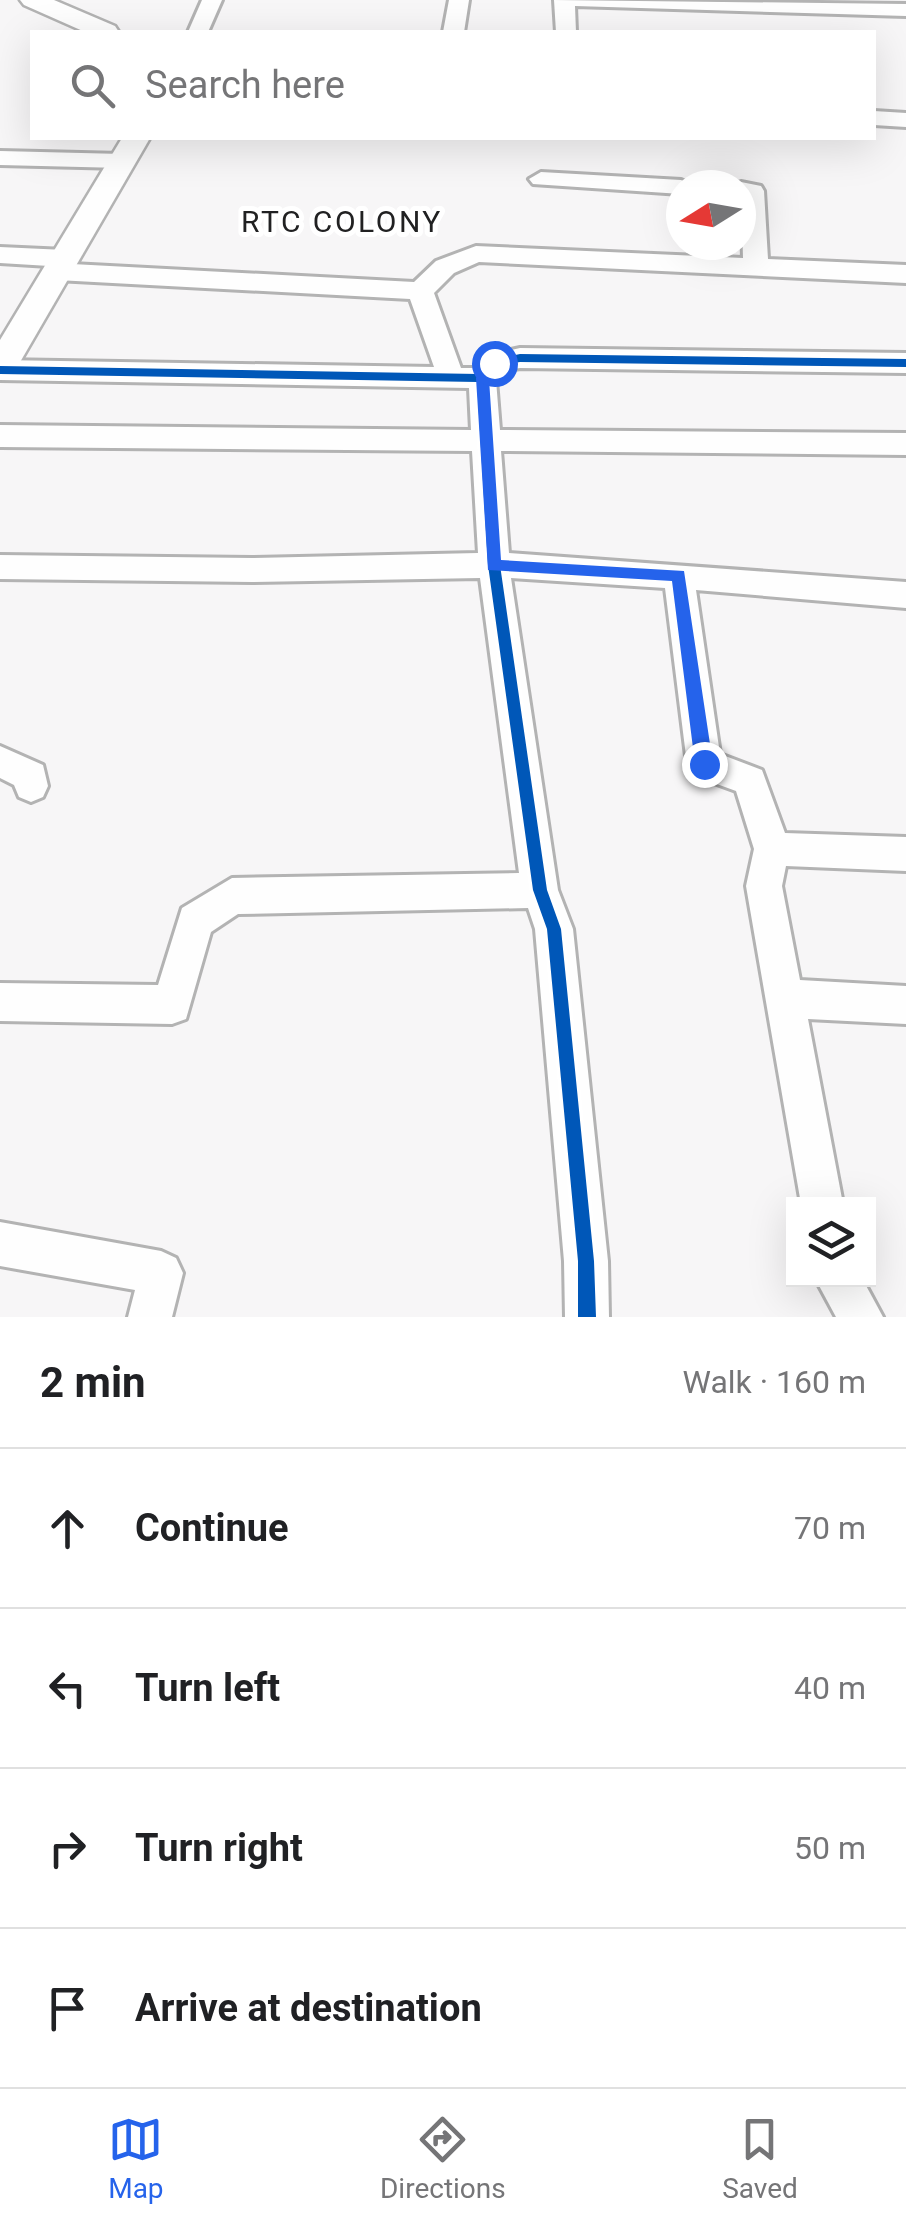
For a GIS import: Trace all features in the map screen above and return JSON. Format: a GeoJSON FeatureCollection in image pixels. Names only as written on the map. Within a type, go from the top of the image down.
{"type":"FeatureCollection","features":[{"type":"Feature","properties":{"kind":"main road"},"geometry":{"type":"LineString","coordinates":[[33,0],[101,30]]}},
{"type":"Feature","properties":{"kind":"main road"},"geometry":{"type":"LineString","coordinates":[[0,369],[10,335],[61,265],[129,149]]}},
{"type":"Feature","properties":{"kind":"street"},"geometry":{"type":"LineString","coordinates":[[199,30],[212,0]]}},
{"type":"Feature","properties":{"kind":"street"},"geometry":{"type":"LineString","coordinates":[[454,30],[459,0]]}},
{"type":"Feature","properties":{"kind":"street"},"geometry":{"type":"LineString","coordinates":[[564,0],[566,30]]}},
{"type":"Feature","properties":{"kind":"street"},"geometry":{"type":"LineString","coordinates":[[573,0],[906,10]]}},
{"type":"Feature","properties":{"kind":"street"},"geometry":{"type":"LineString","coordinates":[[794,5],[797,30]]}},
{"type":"Feature","properties":{"kind":"street"},"geometry":{"type":"LineString","coordinates":[[876,118],[906,120]]}},
{"type":"Feature","properties":{"kind":"street"},"geometry":{"type":"LineString","coordinates":[[0,158],[129,149]]}},
{"type":"Feature","properties":{"kind":"street"},"geometry":{"type":"LineString","coordinates":[[541,179],[666,186]]}},
{"type":"Feature","properties":{"kind":"street"},"geometry":{"type":"LineString","coordinates":[[0,255],[61,265],[420,291],[445,267],[476,254],[906,274]]}},
{"type":"Feature","properties":{"kind":"street"},"geometry":{"type":"LineString","coordinates":[[756,260],[756,267]]}},
{"type":"Feature","properties":{"kind":"street"},"geometry":{"type":"LineString","coordinates":[[420,291],[451,378]]}},
{"type":"Feature","properties":{"kind":"street"},"geometry":{"type":"LineString","coordinates":[[587,1317],[586,1261],[554,929],[540,890],[494,566],[482,378],[494,363],[520,358],[906,363]]}},
{"type":"Feature","properties":{"kind":"street"},"geometry":{"type":"LineString","coordinates":[[0,369],[482,378]]}},
{"type":"Feature","properties":{"kind":"street"},"geometry":{"type":"LineString","coordinates":[[0,436],[906,444]]}},
{"type":"Feature","properties":{"kind":"street"},"geometry":{"type":"LineString","coordinates":[[0,567],[252,570],[494,566],[679,576],[906,596]]}},
{"type":"Feature","properties":{"kind":"street"},"geometry":{"type":"LineString","coordinates":[[679,576],[704,764],[750,781],[772,849],[764,886],[821,1197]]}},
{"type":"Feature","properties":{"kind":"street"},"geometry":{"type":"LineString","coordinates":[[0,761],[31,776],[31,786]]}},
{"type":"Feature","properties":{"kind":"street"},"geometry":{"type":"LineString","coordinates":[[772,849],[906,854]]}},
{"type":"Feature","properties":{"kind":"street"},"geometry":{"type":"LineString","coordinates":[[0,1002],[172,1005],[195,921],[232,896],[540,890]]}},
{"type":"Feature","properties":{"kind":"street"},"geometry":{"type":"LineString","coordinates":[[783,998],[906,1004]]}},
{"type":"Feature","properties":{"kind":"street"},"geometry":{"type":"LineString","coordinates":[[0,1244],[160,1273],[150,1317]]}},
{"type":"Feature","properties":{"kind":"street"},"geometry":{"type":"LineString","coordinates":[[842,1287],[861,1317]]}},
{"type":"Feature","properties":{"kind":"cycle path"},"geometry":{"type":"LineString","coordinates":[[0,370],[482,378],[494,363],[520,358],[906,363]]}},
{"type":"Feature","properties":{"kind":"cycle path"},"geometry":{"type":"LineString","coordinates":[[482,378],[494,565],[540,890],[554,929],[586,1261],[587,1317]]}},
{"type":"Feature","properties":{"kind":"district","name":"RTC COLONY"},"geometry":{"type":"Point","coordinates":[342,221]}},
{"type":"Feature","properties":{"kind":"route"},"geometry":{"type":"LineString","coordinates":[[494,363],[482,378],[494,566],[679,576],[704,764]]}}]}
